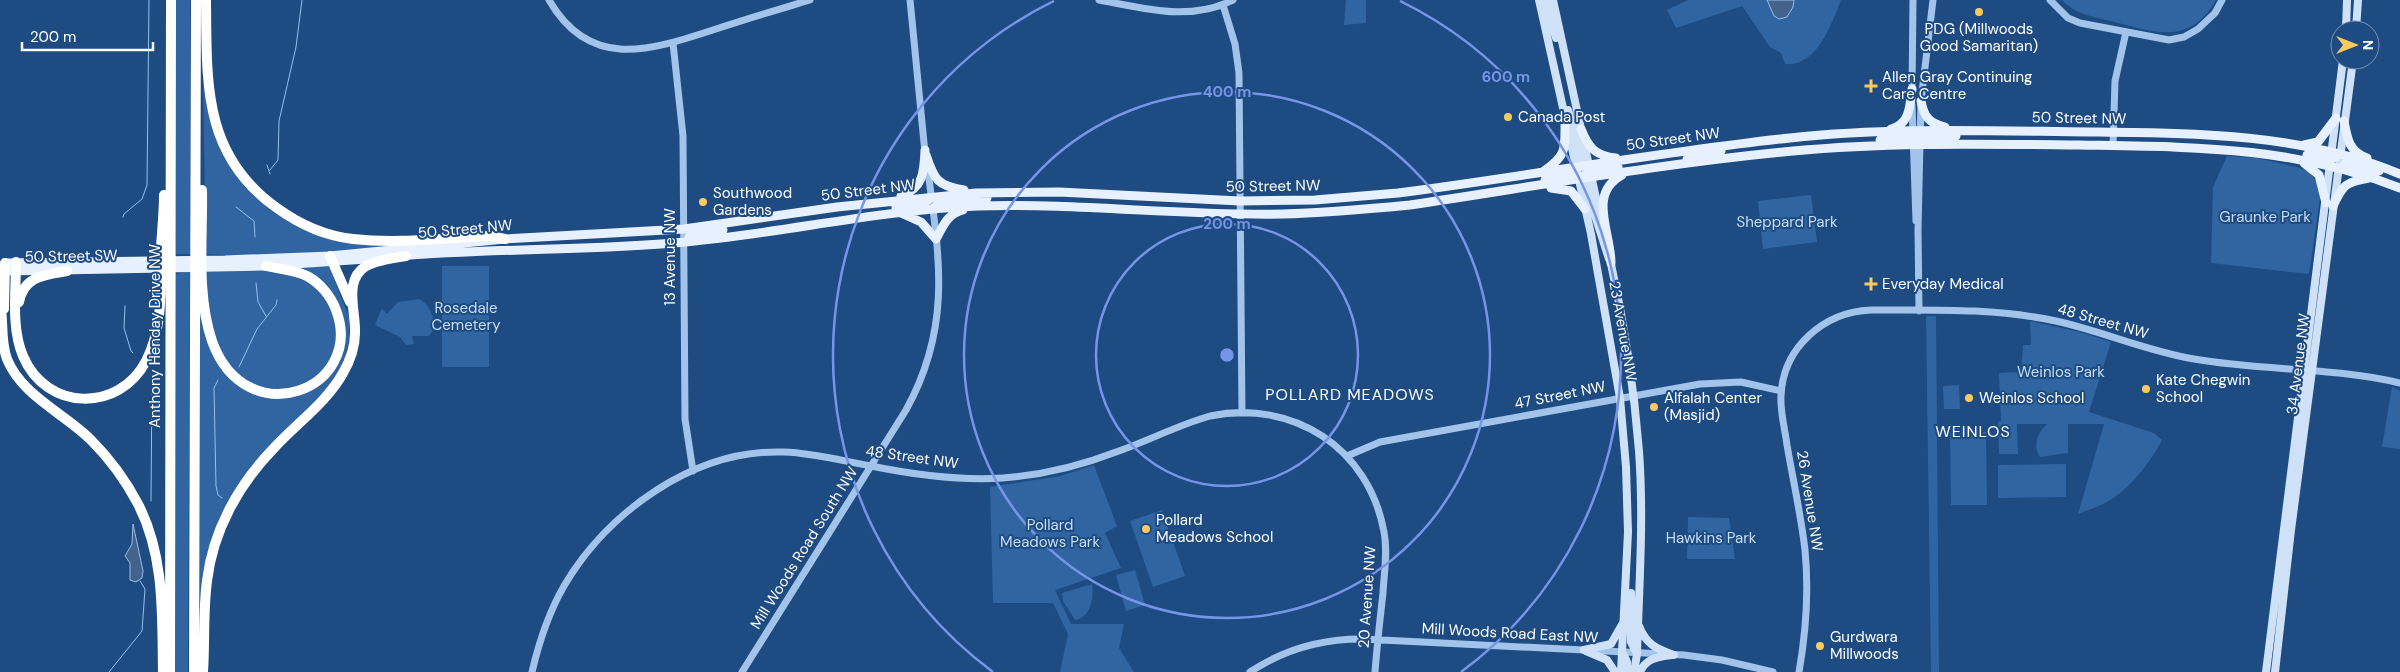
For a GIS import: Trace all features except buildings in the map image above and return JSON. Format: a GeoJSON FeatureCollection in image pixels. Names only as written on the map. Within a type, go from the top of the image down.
{"type":"FeatureCollection","features":[{"type":"Feature","properties":{"kind":"highway","name":"Anthony Henday Drive NW"},"geometry":{"type":"LineString","coordinates":[[170,672],[171,0]]}},
{"type":"Feature","properties":{"kind":"highway"},"geometry":{"type":"LineString","coordinates":[[194,672],[196,0]]}},
{"type":"Feature","properties":{"kind":"highway"},"geometry":{"type":"LineString","coordinates":[[206,0],[207,67],[213,116],[224,149],[241,174],[267,201],[300,223],[333,235],[352,239],[379,240],[490,236],[505,239]]}},
{"type":"Feature","properties":{"kind":"highway"},"geometry":{"type":"LineString","coordinates":[[196,32],[200,52],[203,272],[207,319],[212,340],[226,369],[242,383],[263,393],[288,394],[313,384],[328,369],[338,350],[340,326],[333,302],[316,282],[305,275],[266,266]]}},
{"type":"Feature","properties":{"kind":"highway"},"geometry":{"type":"LineString","coordinates":[[7,267],[17,340],[27,366],[42,383],[59,394],[84,398],[101,397],[133,380],[142,367],[152,346],[159,308],[171,84]]}},
{"type":"Feature","properties":{"kind":"highway"},"geometry":{"type":"LineString","coordinates":[[203,672],[207,580],[212,555],[225,517],[248,478],[274,448],[339,381],[350,359],[355,333],[352,289],[356,275],[373,263],[406,256]]}},
{"type":"Feature","properties":{"kind":"highway"},"geometry":{"type":"LineString","coordinates":[[331,259],[348,296],[354,320]]}},
{"type":"Feature","properties":{"kind":"highway"},"geometry":{"type":"LineString","coordinates":[[3,345],[7,267]]}},
{"type":"Feature","properties":{"kind":"highway"},"geometry":{"type":"LineString","coordinates":[[16,325],[20,296],[28,281],[38,276],[66,270]]}},
{"type":"Feature","properties":{"kind":"highway"},"geometry":{"type":"LineString","coordinates":[[0,302],[3,345],[12,369],[30,390],[91,440],[115,469],[138,503],[152,540],[160,584],[163,672]]}},
{"type":"Feature","properties":{"kind":"main road","name":"23 Avenue NW"},"geometry":{"type":"LineString","coordinates":[[1539,0],[1565,122],[1584,173],[1611,264],[1633,396],[1640,481],[1637,654],[1634,672]]}},
{"type":"Feature","properties":{"kind":"main road"},"geometry":{"type":"LineString","coordinates":[[1545,0],[1556,37],[1565,56]]}},
{"type":"Feature","properties":{"kind":"main road","name":"23 Avenue NW"},"geometry":{"type":"LineString","coordinates":[[1553,0],[1581,129],[1585,209],[1610,331],[1620,398],[1626,467],[1628,558],[1621,672]]}},
{"type":"Feature","properties":{"kind":"main road"},"geometry":{"type":"LineString","coordinates":[[2347,20],[2348,0]]}},
{"type":"Feature","properties":{"kind":"main road"},"geometry":{"type":"LineString","coordinates":[[2357,20],[2358,0]]}},
{"type":"Feature","properties":{"kind":"main road","name":"34 Avenue NW"},"geometry":{"type":"LineString","coordinates":[[2266,672],[2330,205],[2340,119],[2342,70]]}},
{"type":"Feature","properties":{"kind":"main road","name":"34 Avenue NW"},"geometry":{"type":"LineString","coordinates":[[2340,119],[2350,70]]}},
{"type":"Feature","properties":{"kind":"main road"},"geometry":{"type":"LineString","coordinates":[[1556,81],[1563,93],[1584,173]]}},
{"type":"Feature","properties":{"kind":"main road"},"geometry":{"type":"LineString","coordinates":[[1883,132],[1902,124],[1910,107],[1912,89]]}},
{"type":"Feature","properties":{"kind":"main road"},"geometry":{"type":"LineString","coordinates":[[1921,101],[1924,116],[1927,120],[1949,128],[1972,131]]}},
{"type":"Feature","properties":{"kind":"main road"},"geometry":{"type":"LineString","coordinates":[[2295,145],[2308,145],[2318,142],[2340,119],[2347,138],[2355,151],[2361,156],[2400,173]]}},
{"type":"Feature","properties":{"kind":"main road"},"geometry":{"type":"LineString","coordinates":[[1542,173],[1555,164],[1562,155],[1565,144],[1565,122]]}},
{"type":"Feature","properties":{"kind":"main road"},"geometry":{"type":"LineString","coordinates":[[1581,129],[1588,145],[1594,152],[1626,160]]}},
{"type":"Feature","properties":{"kind":"main road","name":"50 Street NW"},"geometry":{"type":"LineString","coordinates":[[225,264],[266,266],[505,239],[684,229],[875,202],[976,193],[1016,192],[1240,201],[1315,200],[1398,194],[1542,173],[1627,173],[1732,157],[1972,131],[2114,132],[2236,136],[2295,145],[2400,188]]}},
{"type":"Feature","properties":{"kind":"main road"},"geometry":{"type":"LineString","coordinates":[[1916,137],[1978,136],[2008,131]]}},
{"type":"Feature","properties":{"kind":"main road","name":"50 Street NW"},"geometry":{"type":"LineString","coordinates":[[142,264],[225,264],[406,256],[487,250],[619,247],[684,242],[898,212],[975,206],[1047,205],[1240,214],[1359,210],[1533,187],[1626,160],[1675,152],[1791,138],[1883,132],[1916,137],[2113,146],[2218,148],[2335,161],[2400,173]]}},
{"type":"Feature","properties":{"kind":"main road"},"geometry":{"type":"LineString","coordinates":[[1651,169],[1719,152],[1731,145]]}},
{"type":"Feature","properties":{"kind":"main road"},"geometry":{"type":"LineString","coordinates":[[925,150],[931,170],[938,182],[950,188],[976,193]]}},
{"type":"Feature","properties":{"kind":"main road"},"geometry":{"type":"LineString","coordinates":[[875,202],[902,196],[915,189],[921,182],[924,173],[925,150]]}},
{"type":"Feature","properties":{"kind":"main road"},"geometry":{"type":"LineString","coordinates":[[2252,151],[2275,150],[2335,161]]}},
{"type":"Feature","properties":{"kind":"main road"},"geometry":{"type":"LineString","coordinates":[[1499,192],[1643,162],[1675,152]]}},
{"type":"Feature","properties":{"kind":"main road"},"geometry":{"type":"LineString","coordinates":[[2290,157],[2308,165],[2320,174],[2330,205]]}},
{"type":"Feature","properties":{"kind":"main road"},"geometry":{"type":"LineString","coordinates":[[1611,264],[1603,195],[1611,182],[1627,173]]}},
{"type":"Feature","properties":{"kind":"main road"},"geometry":{"type":"LineString","coordinates":[[2330,205],[2342,187],[2354,180],[2372,178]]}},
{"type":"Feature","properties":{"kind":"main road"},"geometry":{"type":"LineString","coordinates":[[1533,187],[1571,191],[1585,209]]}},
{"type":"Feature","properties":{"kind":"main road"},"geometry":{"type":"LineString","coordinates":[[933,209],[941,202],[1007,196],[1016,192]]}},
{"type":"Feature","properties":{"kind":"main road"},"geometry":{"type":"LineString","coordinates":[[874,215],[925,202],[931,196]]}},
{"type":"Feature","properties":{"kind":"main road"},"geometry":{"type":"LineString","coordinates":[[898,212],[921,222],[936,239],[948,217],[975,206]]}},
{"type":"Feature","properties":{"kind":"main road"},"geometry":{"type":"LineString","coordinates":[[684,242],[693,236],[745,225],[761,219]]}},
{"type":"Feature","properties":{"kind":"main road"},"geometry":{"type":"LineString","coordinates":[[619,247],[678,234],[684,229]]}},
{"type":"Feature","properties":{"kind":"main road","name":"50 Street SW"},"geometry":{"type":"LineString","coordinates":[[7,267],[142,264]]}},
{"type":"Feature","properties":{"kind":"main road","name":"50 Street SW"},"geometry":{"type":"LineString","coordinates":[[7,267],[66,270],[142,264]]}},
{"type":"Feature","properties":{"kind":"main road","name":"34 Avenue NW"},"geometry":{"type":"LineString","coordinates":[[2275,672],[2308,372]]}},
{"type":"Feature","properties":{"kind":"main road"},"geometry":{"type":"LineString","coordinates":[[1628,558],[1631,590],[1631,642],[1637,654]]}},
{"type":"Feature","properties":{"kind":"main road"},"geometry":{"type":"LineString","coordinates":[[1584,650],[1610,644],[1625,618]]}},
{"type":"Feature","properties":{"kind":"main road"},"geometry":{"type":"LineString","coordinates":[[1638,618],[1645,639],[1651,645],[1674,655]]}},
{"type":"Feature","properties":{"kind":"main road"},"geometry":{"type":"LineString","coordinates":[[1584,650],[1607,660],[1615,672]]}},
{"type":"Feature","properties":{"kind":"main road"},"geometry":{"type":"LineString","coordinates":[[1623,653],[1627,662],[1627,672]]}},
{"type":"Feature","properties":{"kind":"main road"},"geometry":{"type":"LineString","coordinates":[[1640,672],[1642,667],[1653,658],[1674,655]]}},
{"type":"Feature","properties":{"kind":"street"},"geometry":{"type":"LineString","coordinates":[[549,0],[558,14],[585,38],[613,49],[635,51],[673,43],[810,0]]}},
{"type":"Feature","properties":{"kind":"street","name":"Mill Woods Road South NW"},"geometry":{"type":"LineString","coordinates":[[742,672],[909,404],[929,360],[939,308],[940,283],[910,0]]}},
{"type":"Feature","properties":{"kind":"street"},"geometry":{"type":"LineString","coordinates":[[1098,0],[1178,13],[1202,11],[1233,0]]}},
{"type":"Feature","properties":{"kind":"street"},"geometry":{"type":"LineString","coordinates":[[1914,0],[1912,89],[1916,137],[1915,216],[1918,229],[1918,310]]}},
{"type":"Feature","properties":{"kind":"street"},"geometry":{"type":"LineString","coordinates":[[1916,137],[1932,16],[1931,0]]}},
{"type":"Feature","properties":{"kind":"street"},"geometry":{"type":"LineString","coordinates":[[2050,0],[2060,12],[2074,21],[2169,40],[2184,37],[2198,29],[2215,13],[2222,0]]}},
{"type":"Feature","properties":{"kind":"street"},"geometry":{"type":"LineString","coordinates":[[1223,5],[1238,58],[1242,413]]}},
{"type":"Feature","properties":{"kind":"street"},"geometry":{"type":"LineString","coordinates":[[2113,146],[2115,80],[2126,32]]}},
{"type":"Feature","properties":{"kind":"street","name":"13 Avenue NW"},"geometry":{"type":"LineString","coordinates":[[673,43],[683,130],[685,419],[693,471]]}},
{"type":"Feature","properties":{"kind":"street","name":"48 Street NW"},"geometry":{"type":"LineString","coordinates":[[1804,340],[1823,324],[1852,312],[1918,310],[1984,312],[2028,316],[2085,328],[2186,358],[2400,383]]}},
{"type":"Feature","properties":{"kind":"street","name":"26 Avenue NW"},"geometry":{"type":"LineString","coordinates":[[1799,672],[1805,627],[1806,560],[1781,409],[1781,391],[1788,364],[1804,340]]}},
{"type":"Feature","properties":{"kind":"street","name":"47 Street NW"},"geometry":{"type":"LineString","coordinates":[[1348,456],[1380,442],[1714,382],[1741,382],[1781,391]]}},
{"type":"Feature","properties":{"kind":"street","name":"48 Street NW"},"geometry":{"type":"LineString","coordinates":[[532,672],[546,626],[564,586],[606,531],[647,497],[693,471],[735,457],[776,452],[809,454],[871,466],[952,478],[1024,475],[1086,462],[1204,418],[1242,413],[1265,413],[1291,419],[1314,430]]}},
{"type":"Feature","properties":{"kind":"street","name":"20 Avenue NW"},"geometry":{"type":"LineString","coordinates":[[1314,430],[1348,456],[1361,475],[1379,511],[1385,534],[1385,564],[1375,672]]}},
{"type":"Feature","properties":{"kind":"street","name":"Mill Woods Road East NW"},"geometry":{"type":"LineString","coordinates":[[1250,672],[1280,656],[1306,646],[1336,640],[1378,640],[1674,655],[1722,660],[1773,672]]}},
{"type":"Feature","properties":{"kind":"green space"},"geometry":{"type":"Polygon","coordinates":[[[176,0],[190,0],[190,254],[176,254],[176,0]]]}},
{"type":"Feature","properties":{"kind":"green space"},"geometry":{"type":"Polygon","coordinates":[[[1346,0],[1366,0],[1366,23],[1344,25],[1346,0]]]}},
{"type":"Feature","properties":{"kind":"green space"},"geometry":{"type":"Polygon","coordinates":[[[1688,0],[1841,0],[1833,21],[1814,52],[1806,59],[1796,63],[1785,64],[1781,53],[1770,47],[1742,6],[1676,28],[1667,10],[1688,0]]]}},
{"type":"Feature","properties":{"kind":"green space"},"geometry":{"type":"Polygon","coordinates":[[[2062,0],[2216,0],[2205,15],[2194,25],[2182,30],[2156,32],[2078,12],[2062,0]]]}},
{"type":"Feature","properties":{"kind":"green space"},"geometry":{"type":"Polygon","coordinates":[[[203,85],[242,181],[256,197],[269,207],[327,236],[409,245],[305,254],[225,257],[224,255],[206,254],[203,85]]]}},
{"type":"Feature","properties":{"kind":"green space","name":"Graunke Park"},"geometry":{"type":"Polygon","coordinates":[[[2227,156],[2257,158],[2297,167],[2308,171],[2318,183],[2320,198],[2309,274],[2211,263],[2213,187],[2227,156]]]}},
{"type":"Feature","properties":{"kind":"green space","name":"Sheppard Park"},"geometry":{"type":"Polygon","coordinates":[[[1811,195],[1817,242],[1763,249],[1758,201],[1811,195]]]}},
{"type":"Feature","properties":{"kind":"green space"},"geometry":{"type":"Polygon","coordinates":[[[329,266],[349,317],[349,340],[344,362],[328,391],[260,459],[208,561],[199,662],[199,312],[201,312],[209,342],[253,391],[309,389],[338,356],[335,300],[296,268],[329,266]]]}},
{"type":"Feature","properties":{"kind":"green space","name":"Rosedale Cemetery"},"geometry":{"type":"Polygon","coordinates":[[[442,266],[489,266],[489,367],[442,367],[442,266]]]}},
{"type":"Feature","properties":{"kind":"green space"},"geometry":{"type":"Polygon","coordinates":[[[230,270],[290,273],[308,280],[321,292],[330,306],[337,332],[333,354],[320,372],[302,384],[280,389],[257,385],[236,372],[218,349],[214,340],[209,321],[207,301],[206,271],[230,270]]]}},
{"type":"Feature","properties":{"kind":"green space"},"geometry":{"type":"Polygon","coordinates":[[[190,271],[188,672],[174,672],[175,274],[190,271]]]}},
{"type":"Feature","properties":{"kind":"green space"},"geometry":{"type":"Polygon","coordinates":[[[420,299],[428,307],[433,317],[432,332],[429,336],[412,336],[414,344],[406,345],[400,337],[375,325],[381,310],[383,309],[387,314],[398,302],[420,299]]]}},
{"type":"Feature","properties":{"kind":"green space"},"geometry":{"type":"Polygon","coordinates":[[[1926,316],[1936,316],[1939,672],[1931,672],[1926,316]]]}},
{"type":"Feature","properties":{"kind":"green space","name":"Weinlos Park"},"geometry":{"type":"Polygon","coordinates":[[[2030,321],[2080,332],[2111,342],[2089,412],[2154,433],[2162,440],[2152,458],[2124,490],[2107,502],[2078,514],[2104,424],[2068,424],[2068,453],[2040,457],[2036,448],[2037,439],[2047,424],[2017,424],[2018,454],[1999,454],[1998,422],[2001,421],[1999,373],[2021,372],[2023,345],[2031,345],[2030,321]]]}},
{"type":"Feature","properties":{"kind":"green space"},"geometry":{"type":"Polygon","coordinates":[[[1959,385],[1960,409],[1944,409],[1943,386],[1959,385]]]}},
{"type":"Feature","properties":{"kind":"green space"},"geometry":{"type":"Polygon","coordinates":[[[2392,387],[2400,391],[2400,449],[2382,447],[2392,387]]]}},
{"type":"Feature","properties":{"kind":"green space"},"geometry":{"type":"Polygon","coordinates":[[[1986,432],[1987,505],[1951,505],[1950,433],[1986,432]]]}},
{"type":"Feature","properties":{"kind":"green space"},"geometry":{"type":"Polygon","coordinates":[[[2066,464],[2066,497],[1998,498],[1998,465],[2066,464]]]}},
{"type":"Feature","properties":{"kind":"green space","name":"Pollard Meadows Park"},"geometry":{"type":"Polygon","coordinates":[[[1094,465],[1117,526],[1105,533],[1121,568],[1055,590],[1071,624],[1124,624],[1119,648],[1134,672],[1060,672],[1068,634],[1053,603],[993,603],[990,487],[1060,476],[1094,465]]]}},
{"type":"Feature","properties":{"kind":"green space"},"geometry":{"type":"Polygon","coordinates":[[[1162,510],[1185,576],[1153,587],[1130,521],[1162,510]]]}},
{"type":"Feature","properties":{"kind":"green space","name":"Hawkins Park"},"geometry":{"type":"Polygon","coordinates":[[[1688,517],[1729,518],[1735,559],[1687,559],[1688,517]]]}},
{"type":"Feature","properties":{"kind":"green space"},"geometry":{"type":"Polygon","coordinates":[[[1135,570],[1145,605],[1126,611],[1116,575],[1135,570]]]}},
{"type":"Feature","properties":{"kind":"green space"},"geometry":{"type":"Polygon","coordinates":[[[1092,584],[1092,601],[1088,611],[1085,615],[1075,620],[1063,601],[1062,593],[1092,584]]]}},
{"type":"Feature","properties":{"kind":"shaded area"},"geometry":{"type":"Polygon","coordinates":[[[1767,0],[1794,0],[1793,7],[1787,17],[1779,19],[1774,16],[1767,0]]]}},
{"type":"Feature","properties":{"kind":"shaded area"},"geometry":{"type":"Polygon","coordinates":[[[133,524],[143,571],[142,578],[136,582],[130,580],[130,563],[125,556],[132,544],[133,524]]]}},
{"type":"Feature","properties":{"kind":"waterway"},"geometry":{"type":"LineString","coordinates":[[123,217],[142,199],[147,185],[149,0]]}},
{"type":"Feature","properties":{"kind":"waterway"},"geometry":{"type":"LineString","coordinates":[[270,170],[278,160],[279,121],[296,47],[302,0]]}},
{"type":"Feature","properties":{"kind":"waterway"},"geometry":{"type":"LineString","coordinates":[[267,165],[270,174]]}},
{"type":"Feature","properties":{"kind":"waterway"},"geometry":{"type":"LineString","coordinates":[[236,207],[254,221],[255,237]]}},
{"type":"Feature","properties":{"kind":"waterway"},"geometry":{"type":"LineString","coordinates":[[256,283],[258,302],[266,316]]}},
{"type":"Feature","properties":{"kind":"waterway"},"geometry":{"type":"LineString","coordinates":[[239,367],[257,329],[276,305],[277,300]]}},
{"type":"Feature","properties":{"kind":"waterway"},"geometry":{"type":"LineString","coordinates":[[125,306],[124,328],[133,353]]}},
{"type":"Feature","properties":{"kind":"waterway"},"geometry":{"type":"LineString","coordinates":[[151,501],[152,376]]}},
{"type":"Feature","properties":{"kind":"waterway"},"geometry":{"type":"LineString","coordinates":[[218,380],[214,388],[216,486],[218,495],[222,498]]}},
{"type":"Feature","properties":{"kind":"waterway"},"geometry":{"type":"LineString","coordinates":[[109,672],[142,631],[145,589],[140,581]]}},
{"type":"Feature","properties":{"kind":"place","name":"PDG (Millwoods Good Samaritan)"},"geometry":{"type":"Point","coordinates":[1979,12]}},
{"type":"Feature","properties":{"kind":"place","name":"Allen Gray Continuing Care Centre"},"geometry":{"type":"Point","coordinates":[1871,86]}},
{"type":"Feature","properties":{"kind":"place","name":"Canada Post"},"geometry":{"type":"Point","coordinates":[1508,117]}},
{"type":"Feature","properties":{"kind":"place","name":"Southwood Gardens"},"geometry":{"type":"Point","coordinates":[703,202]}},
{"type":"Feature","properties":{"kind":"place","name":"Everyday Medical"},"geometry":{"type":"Point","coordinates":[1871,284]}},
{"type":"Feature","properties":{"kind":"place","name":"Kate Chegwin School"},"geometry":{"type":"Point","coordinates":[2146,389]}},
{"type":"Feature","properties":{"kind":"place","name":"Weinlos School"},"geometry":{"type":"Point","coordinates":[1969,398]}},
{"type":"Feature","properties":{"kind":"place","name":"Alfalah Center (Masjid)"},"geometry":{"type":"Point","coordinates":[1654,407]}},
{"type":"Feature","properties":{"kind":"place","name":"Pollard Meadows School"},"geometry":{"type":"Point","coordinates":[1146,529]}},
{"type":"Feature","properties":{"kind":"place","name":"Gurdwara Millwoods"},"geometry":{"type":"Point","coordinates":[1820,646]}},
{"type":"Feature","properties":{"kind":"district","name":"POLLARD MEADOWS"},"geometry":{"type":"Point","coordinates":[1350,394]}},
{"type":"Feature","properties":{"kind":"district","name":"WEINLOS"},"geometry":{"type":"Point","coordinates":[1973,431]}}]}
